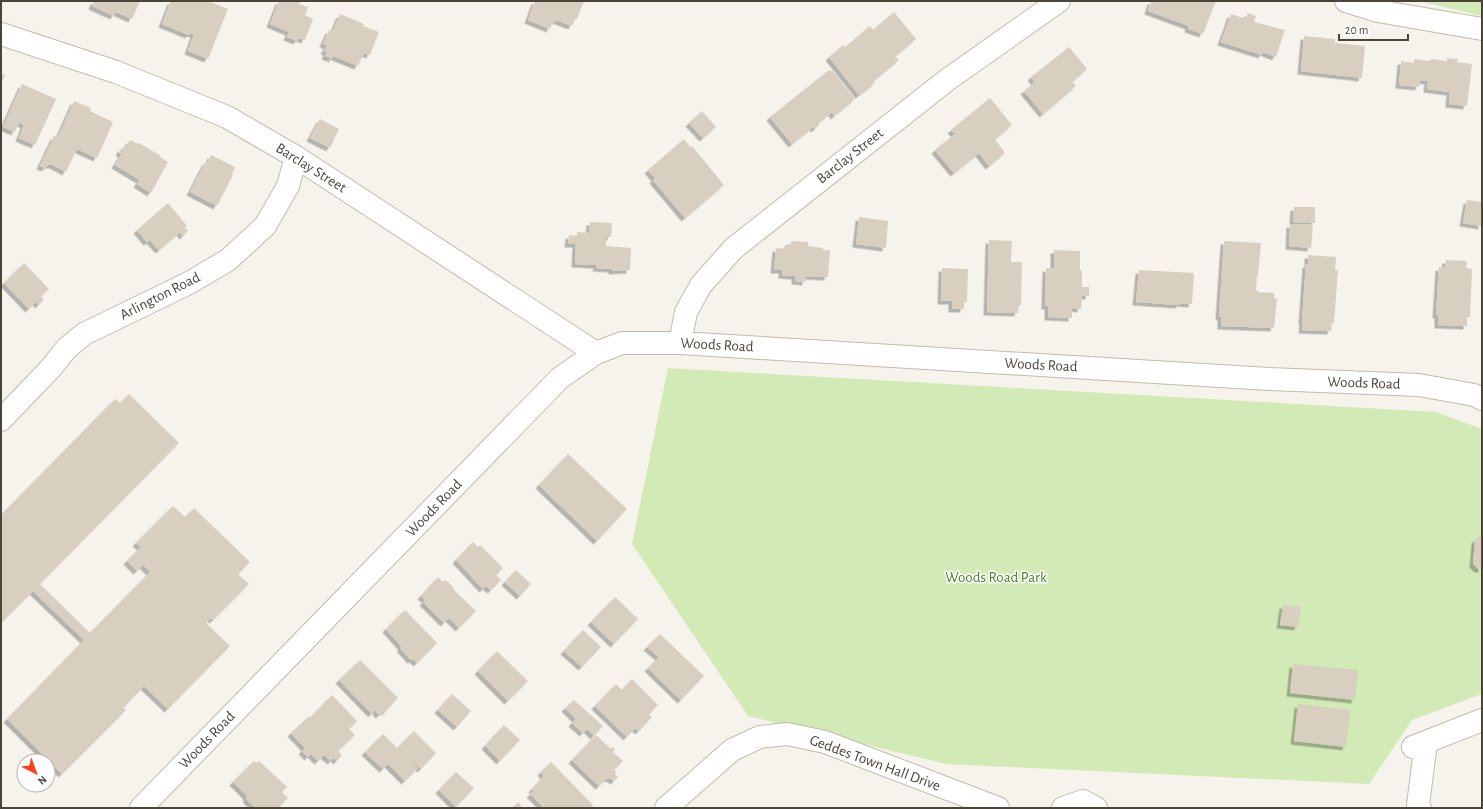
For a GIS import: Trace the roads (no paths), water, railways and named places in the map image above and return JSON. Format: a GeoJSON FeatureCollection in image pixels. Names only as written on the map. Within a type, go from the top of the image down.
{"type":"FeatureCollection","features":[{"type":"Feature","properties":{"kind":"street","name":"Barclay Street"},"geometry":{"type":"LineString","coordinates":[[680,343],[686,312],[701,285],[733,249],[947,80],[1059,1]]}},
{"type":"Feature","properties":{"kind":"street"},"geometry":{"type":"LineString","coordinates":[[1346,1],[1378,11],[1482,30]]}},
{"type":"Feature","properties":{"kind":"street","name":"Barclay Street"},"geometry":{"type":"LineString","coordinates":[[1,34],[116,72],[228,117],[296,157],[596,353]]}},
{"type":"Feature","properties":{"kind":"street","name":"Arlington Road"},"geometry":{"type":"LineString","coordinates":[[1,420],[50,369],[67,348],[84,334],[189,283],[228,260],[265,226],[288,186],[296,157]]}},
{"type":"Feature","properties":{"kind":"street","name":"Woods Road"},"geometry":{"type":"LineString","coordinates":[[141,808],[560,378],[596,353],[622,344],[680,343],[1269,379],[1418,385],[1474,396],[1482,399]]}},
{"type":"Feature","properties":{"kind":"street"},"geometry":{"type":"LineString","coordinates":[[1420,808],[1418,804],[1419,744],[1482,720]]}},
{"type":"Feature","properties":{"kind":"street","name":"Geddes Town Hall Drive"},"geometry":{"type":"LineString","coordinates":[[670,804],[732,750],[760,737],[787,734],[825,742],[998,808]]}},
{"type":"Feature","properties":{"kind":"street"},"geometry":{"type":"LineString","coordinates":[[1063,808],[1083,801],[1096,808]]}},
{"type":"Feature","properties":{"kind":"park label","name":"Woods Road Park"},"geometry":{"type":"Point","coordinates":[996,577]}}]}
